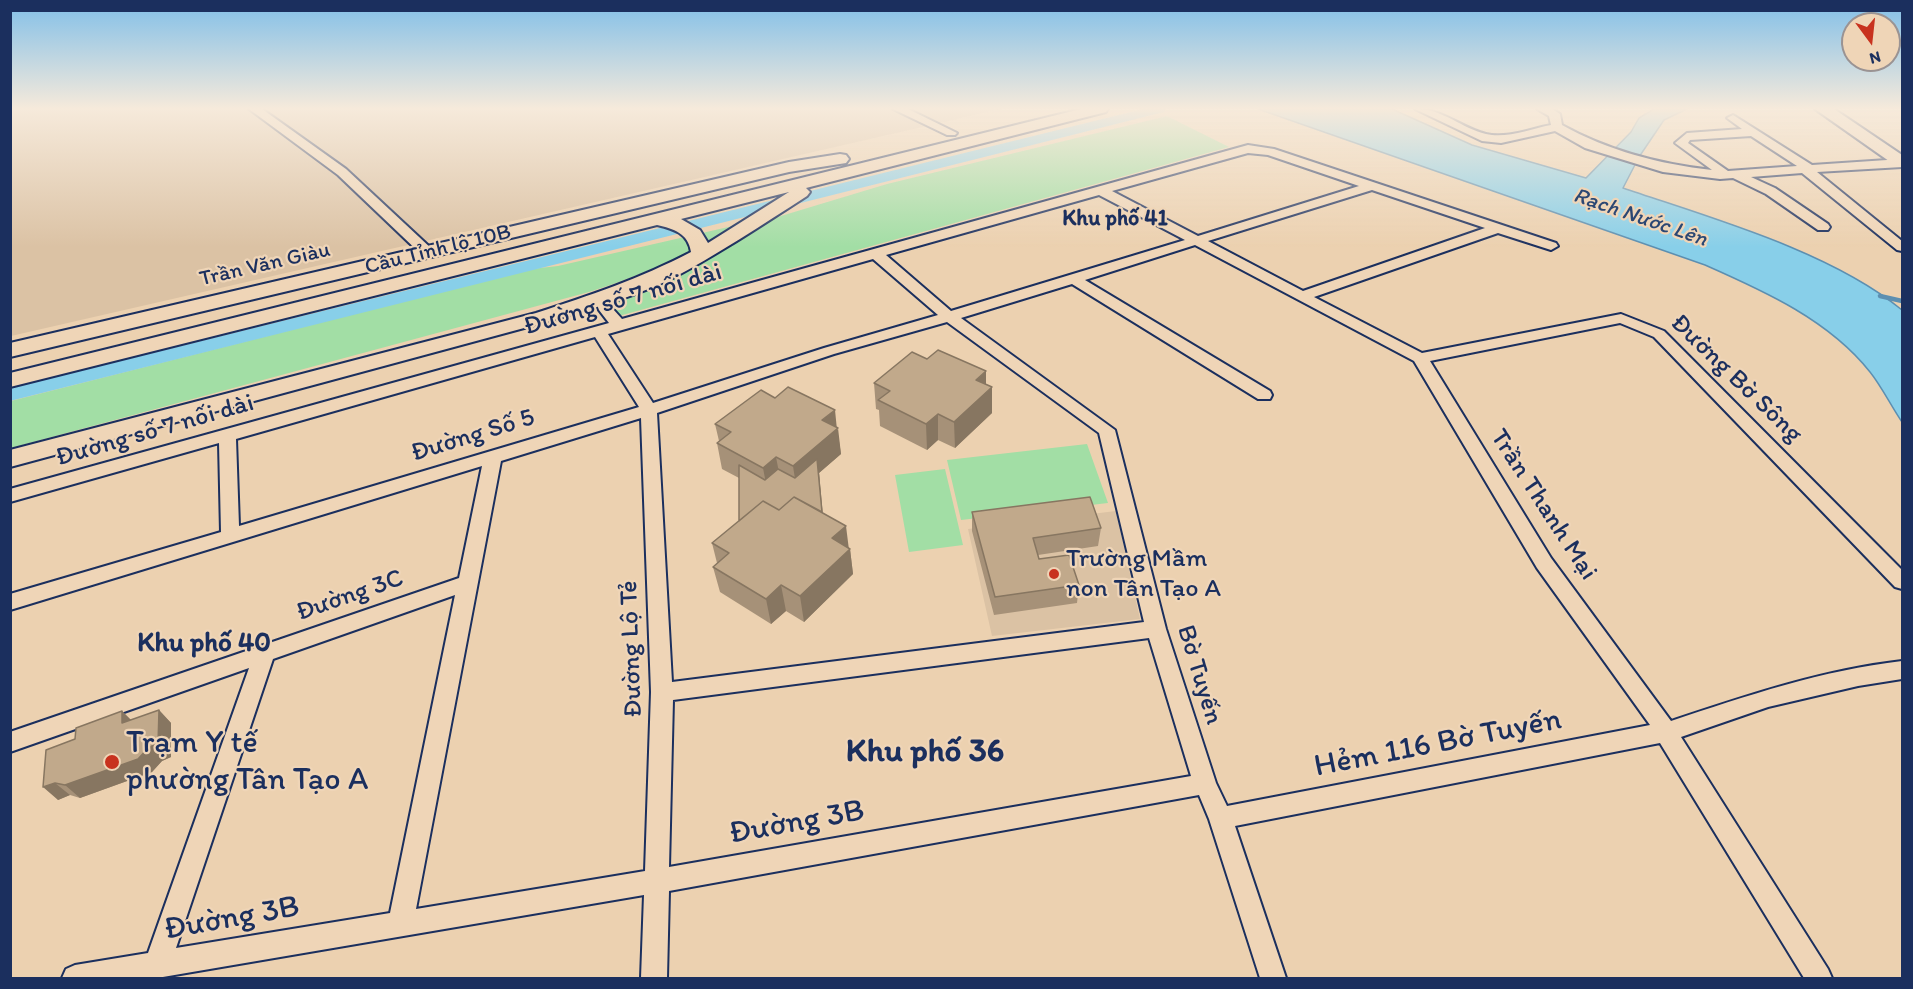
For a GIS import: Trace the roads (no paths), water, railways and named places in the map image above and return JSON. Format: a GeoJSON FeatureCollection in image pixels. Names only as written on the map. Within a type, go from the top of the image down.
{"type":"FeatureCollection","features":[{"type":"Feature","properties":{"kind":"main road","name":"Trần Văn Giàu"},"geometry":{"type":"LineString","coordinates":[[10,350],[789,167],[858,155]]}},
{"type":"Feature","properties":{"kind":"main road","name":"Cầu Tỉnh lộ 10B"},"geometry":{"type":"LineString","coordinates":[[10,367],[822,172],[877,164],[913,155]]}},
{"type":"Feature","properties":{"kind":"main road","name":"Trần Văn Giàu"},"geometry":{"type":"LineString","coordinates":[[822,172],[846,158]]}},
{"type":"Feature","properties":{"kind":"main road","name":"Cầu Tỉnh lộ 10B"},"geometry":{"type":"LineString","coordinates":[[10,380],[659,220],[822,172]]}},
{"type":"Feature","properties":{"kind":"main road"},"geometry":{"type":"LineString","coordinates":[[10,459],[602,299],[660,276],[705,250],[822,172]]}},
{"type":"Feature","properties":{"kind":"main road"},"geometry":{"type":"LineString","coordinates":[[659,220],[683,225],[692,231],[705,250]]}},
{"type":"Feature","properties":{"kind":"street"},"geometry":{"type":"LineString","coordinates":[[320,155],[342,171],[428,253]]}},
{"type":"Feature","properties":{"kind":"street","name":"Đường số 7 nối dài"},"geometry":{"type":"LineString","coordinates":[[10,496],[1227,155]]}},
{"type":"Feature","properties":{"kind":"street","name":"Đường số 7 nối dài"},"geometry":{"type":"LineString","coordinates":[[1280,155],[1373,186]]}},
{"type":"Feature","properties":{"kind":"street"},"geometry":{"type":"LineString","coordinates":[[1624,155],[1667,169],[1748,178],[1823,227]]}},
{"type":"Feature","properties":{"kind":"street"},"geometry":{"type":"LineString","coordinates":[[1699,155],[1729,175],[1902,162]]}},
{"type":"Feature","properties":{"kind":"street"},"geometry":{"type":"LineString","coordinates":[[1786,155],[1902,247]]}},
{"type":"Feature","properties":{"kind":"street"},"geometry":{"type":"LineString","coordinates":[[1373,186],[1551,246]]}},
{"type":"Feature","properties":{"kind":"street","name":"Đường Số 5"},"geometry":{"type":"LineString","coordinates":[[10,602],[649,410],[829,351],[949,318],[1373,186]]}},
{"type":"Feature","properties":{"kind":"street"},"geometry":{"type":"LineString","coordinates":[[1102,191],[1420,358]]}},
{"type":"Feature","properties":{"kind":"street"},"geometry":{"type":"LineString","coordinates":[[1302,296],[1498,228]]}},
{"type":"Feature","properties":{"kind":"street","name":"Bờ Tuyến"},"geometry":{"type":"LineString","coordinates":[[876,254],[949,318],[1107,430],[1156,629],[1205,784],[1221,818],[1273,978]]}},
{"type":"Feature","properties":{"kind":"street"},"geometry":{"type":"LineString","coordinates":[[1074,279],[1264,395]]}},
{"type":"Feature","properties":{"kind":"street"},"geometry":{"type":"LineString","coordinates":[[602,299],[606,310],[620,326]]}},
{"type":"Feature","properties":{"kind":"street","name":"Đường Bờ Sông"},"geometry":{"type":"LineString","coordinates":[[1420,358],[1621,318],[1659,334],[1902,582]]}},
{"type":"Feature","properties":{"kind":"street"},"geometry":{"type":"LineString","coordinates":[[599,332],[649,410]]}},
{"type":"Feature","properties":{"kind":"street","name":"Trần Thanh Mại"},"geometry":{"type":"LineString","coordinates":[[1420,358],[1544,563],[1666,732],[1819,978]]}},
{"type":"Feature","properties":{"kind":"street","name":"Đường Lộ Tẻ"},"geometry":{"type":"LineString","coordinates":[[649,410],[662,692],[654,978]]}},
{"type":"Feature","properties":{"kind":"street"},"geometry":{"type":"LineString","coordinates":[[227,436],[230,536]]}},
{"type":"Feature","properties":{"kind":"street"},"geometry":{"type":"LineString","coordinates":[[400,924],[493,456]]}},
{"type":"Feature","properties":{"kind":"street","name":"Đường 3C"},"geometry":{"type":"LineString","coordinates":[[10,742],[468,583]]}},
{"type":"Feature","properties":{"kind":"street"},"geometry":{"type":"LineString","coordinates":[[662,692],[1156,629]]}},
{"type":"Feature","properties":{"kind":"street"},"geometry":{"type":"LineString","coordinates":[[157,965],[264,654]]}},
{"type":"Feature","properties":{"kind":"street","name":"Hẻm 116 Bờ Tuyến"},"geometry":{"type":"LineString","coordinates":[[1221,818],[1666,732],[1768,698],[1858,677],[1902,670]]}},
{"type":"Feature","properties":{"kind":"street","name":"Đường 3B"},"geometry":{"type":"LineString","coordinates":[[75,978],[657,881],[1205,784]]}},
{"type":"Feature","properties":{"kind":"water","name":"Rạch Nước Lên"},"geometry":{"type":"Polygon","coordinates":[[[1390,155],[1507,155],[1586,178],[1608,155],[1640,155],[1623,188],[1731,224],[1805,253],[1873,289],[1902,310],[1902,422],[1870,372],[1835,337],[1794,309],[1750,285],[1705,265],[1390,155]]]}},
{"type":"Feature","properties":{"kind":"waterway"},"geometry":{"type":"LineString","coordinates":[[10,395],[974,155]]}},
{"type":"Feature","properties":{"kind":"waterway"},"geometry":{"type":"LineString","coordinates":[[1880,296],[1902,301]]}},
{"type":"Feature","properties":{"kind":"place","name":"Trường Mầm non Tân Tạo A"},"geometry":{"type":"Point","coordinates":[1054,574]}},
{"type":"Feature","properties":{"kind":"place","name":"Trạm Y tế phường Tân Tạo A"},"geometry":{"type":"Point","coordinates":[112,762]}},
{"type":"Feature","properties":{"kind":"district","name":"Khu phố 41"},"geometry":{"type":"Point","coordinates":[1115,219]}},
{"type":"Feature","properties":{"kind":"district","name":"Khu phố 40"},"geometry":{"type":"Point","coordinates":[204,644]}},
{"type":"Feature","properties":{"kind":"district","name":"Khu phố 36"},"geometry":{"type":"Point","coordinates":[925,753]}}]}
